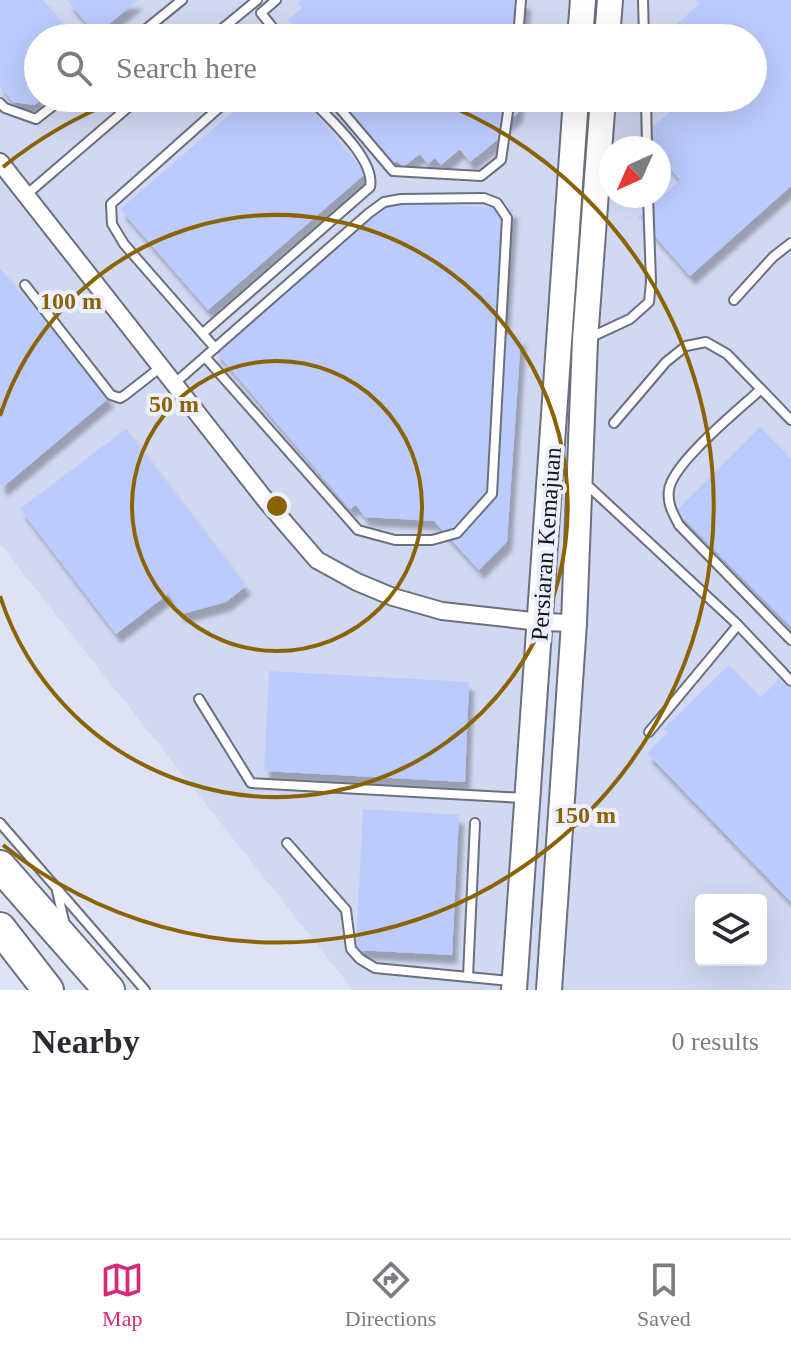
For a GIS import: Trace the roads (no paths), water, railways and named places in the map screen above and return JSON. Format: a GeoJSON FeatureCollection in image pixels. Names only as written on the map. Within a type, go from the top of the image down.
{"type":"FeatureCollection","features":[{"type":"Feature","properties":{"kind":"highway"},"geometry":{"type":"LineString","coordinates":[[0,866],[109,990]]}},
{"type":"Feature","properties":{"kind":"highway"},"geometry":{"type":"LineString","coordinates":[[0,928],[48,990]]}},
{"type":"Feature","properties":{"kind":"street"},"geometry":{"type":"LineString","coordinates":[[581,24],[583,0]]}},
{"type":"Feature","properties":{"kind":"street"},"geometry":{"type":"LineString","coordinates":[[608,24],[610,0]]}},
{"type":"Feature","properties":{"kind":"street","name":"Persiaran Kemajuan"},"geometry":{"type":"LineString","coordinates":[[515,986],[575,112]]}},
{"type":"Feature","properties":{"kind":"street","name":"Persiaran Kemajuan"},"geometry":{"type":"LineString","coordinates":[[549,990],[574,623],[585,340],[602,112]]}},
{"type":"Feature","properties":{"kind":"street"},"geometry":{"type":"LineString","coordinates":[[0,162],[267,502],[317,560],[393,597],[442,611],[574,623]]}},
{"type":"Feature","properties":{"kind":"lane"},"geometry":{"type":"LineString","coordinates":[[152,24],[182,0]]}},
{"type":"Feature","properties":{"kind":"lane"},"geometry":{"type":"LineString","coordinates":[[261,13],[276,0]]}},
{"type":"Feature","properties":{"kind":"lane"},"geometry":{"type":"LineString","coordinates":[[519,24],[521,0]]}},
{"type":"Feature","properties":{"kind":"lane"},"geometry":{"type":"LineString","coordinates":[[643,0],[644,24]]}},
{"type":"Feature","properties":{"kind":"lane"},"geometry":{"type":"LineString","coordinates":[[227,24],[253,1],[270,24]]}},
{"type":"Feature","properties":{"kind":"lane"},"geometry":{"type":"LineString","coordinates":[[0,103],[14,112],[36,119],[45,112]]}},
{"type":"Feature","properties":{"kind":"lane"},"geometry":{"type":"LineString","coordinates":[[26,195],[123,112]]}},
{"type":"Feature","properties":{"kind":"lane"},"geometry":{"type":"LineString","coordinates":[[214,112],[111,204],[112,224],[124,244],[215,348]]}},
{"type":"Feature","properties":{"kind":"lane"},"geometry":{"type":"LineString","coordinates":[[203,333],[370,187],[372,177],[367,162],[322,112]]}},
{"type":"Feature","properties":{"kind":"lane"},"geometry":{"type":"LineString","coordinates":[[343,112],[393,171],[481,176],[501,160],[508,112]]}},
{"type":"Feature","properties":{"kind":"lane"},"geometry":{"type":"LineString","coordinates":[[646,112],[647,136]]}},
{"type":"Feature","properties":{"kind":"lane"},"geometry":{"type":"LineString","coordinates":[[175,383],[215,348],[384,202],[484,198],[497,203],[507,218],[492,494],[457,533],[432,540],[395,540],[358,530],[205,357]]}},
{"type":"Feature","properties":{"kind":"lane"},"geometry":{"type":"LineString","coordinates":[[585,340],[630,319],[649,302],[648,208]]}},
{"type":"Feature","properties":{"kind":"lane"},"geometry":{"type":"LineString","coordinates":[[734,300],[773,257],[791,243]]}},
{"type":"Feature","properties":{"kind":"lane"},"geometry":{"type":"LineString","coordinates":[[25,285],[111,395],[120,398],[162,366]]}},
{"type":"Feature","properties":{"kind":"lane"},"geometry":{"type":"LineString","coordinates":[[614,423],[666,362],[686,346],[706,342],[727,354],[791,420]]}},
{"type":"Feature","properties":{"kind":"lane"},"geometry":{"type":"LineString","coordinates":[[761,389],[682,464],[669,487],[669,507],[679,525],[791,640]]}},
{"type":"Feature","properties":{"kind":"lane"},"geometry":{"type":"LineString","coordinates":[[579,477],[738,625],[791,681]]}},
{"type":"Feature","properties":{"kind":"lane"},"geometry":{"type":"LineString","coordinates":[[649,732],[738,625]]}},
{"type":"Feature","properties":{"kind":"lane"},"geometry":{"type":"LineString","coordinates":[[199,699],[251,783],[529,798]]}},
{"type":"Feature","properties":{"kind":"lane"},"geometry":{"type":"LineString","coordinates":[[0,823],[145,990]]}},
{"type":"Feature","properties":{"kind":"lane"},"geometry":{"type":"LineString","coordinates":[[468,976],[475,823]]}},
{"type":"Feature","properties":{"kind":"lane"},"geometry":{"type":"LineString","coordinates":[[287,843],[346,910],[351,949],[360,959],[375,968],[468,976],[515,986]]}},
{"type":"Feature","properties":{"kind":"lane"},"geometry":{"type":"LineString","coordinates":[[57,890],[69,944]]}}]}
